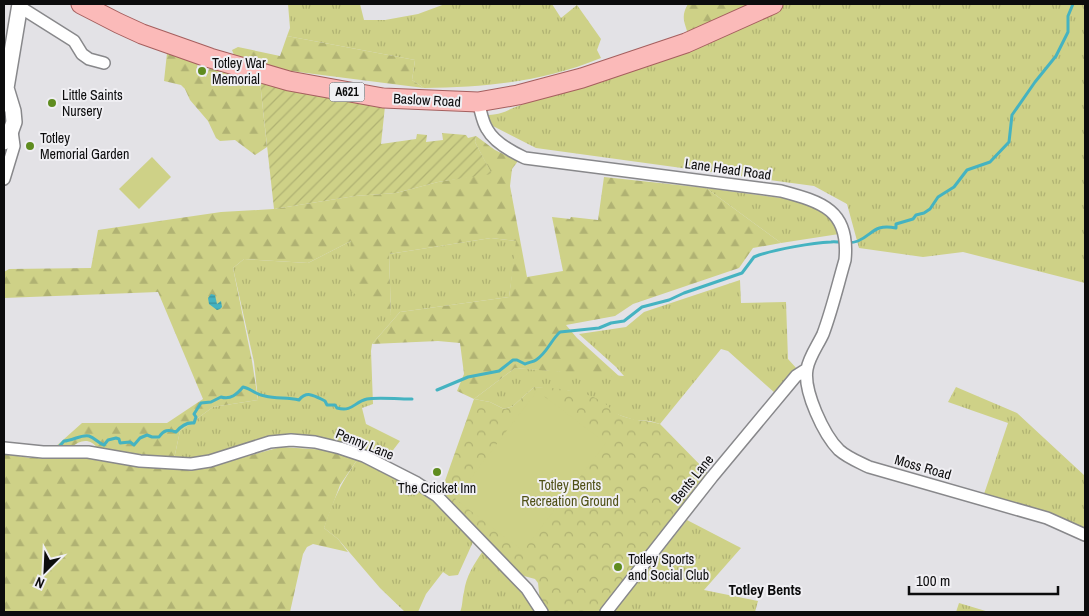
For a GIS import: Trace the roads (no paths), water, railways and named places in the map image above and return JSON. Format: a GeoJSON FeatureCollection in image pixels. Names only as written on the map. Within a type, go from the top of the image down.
{"type":"FeatureCollection","features":[{"type":"Feature","properties":{"kind":"main road","name":"Baslow Road"},"geometry":{"type":"LineString","coordinates":[[80,4],[142,34],[210,58],[289,82],[384,98],[478,102],[518,95],[582,78],[686,43],[774,4]]}},
{"type":"Feature","properties":{"kind":"street"},"geometry":{"type":"LineString","coordinates":[[4,179],[14,146],[8,137],[14,122],[13,111],[5,94],[20,6],[74,41],[82,54],[89,59],[104,63]]}},
{"type":"Feature","properties":{"kind":"street","name":"Lane Head Road"},"geometry":{"type":"LineString","coordinates":[[478,102],[487,131],[516,154],[525,158],[781,191],[831,209],[840,222],[845,243],[845,260],[823,333],[807,370]]}},
{"type":"Feature","properties":{"kind":"street","name":"Moss Road"},"geometry":{"type":"LineString","coordinates":[[807,370],[811,400],[816,414],[838,448],[855,461],[869,467],[1047,518],[1085,535]]}},
{"type":"Feature","properties":{"kind":"street","name":"Bents Lane"},"geometry":{"type":"LineString","coordinates":[[606,612],[712,477],[796,376],[807,370]]}},
{"type":"Feature","properties":{"kind":"street","name":"Penny Lane"},"geometry":{"type":"LineString","coordinates":[[4,448],[43,452],[88,452],[140,461],[192,464],[270,442],[286,440],[315,442],[340,448],[372,460],[417,483],[437,496],[527,589],[542,612]]}},
{"type":"Feature","properties":{"kind":"water"},"geometry":{"type":"Polygon","coordinates":[[[211,294],[215,295],[217,304],[221,301],[222,307],[220,309],[217,310],[209,304],[208,298],[211,294]]]}},
{"type":"Feature","properties":{"kind":"waterway"},"geometry":{"type":"LineString","coordinates":[[437,390],[468,377],[499,371],[513,360],[525,364],[535,361],[560,332],[599,328],[611,323],[624,321],[642,307],[669,300],[742,273],[754,257],[759,255],[814,244],[855,242],[874,230],[883,227],[896,228],[896,224],[913,219],[916,215],[924,213],[930,209],[938,197],[954,187],[967,170],[990,162],[1009,142],[1012,115],[1056,56],[1068,32],[1068,16],[1073,4]]}},
{"type":"Feature","properties":{"kind":"waterway"},"geometry":{"type":"LineString","coordinates":[[58,448],[64,441],[83,436],[91,437],[104,445],[108,440],[116,438],[119,439],[120,443],[130,442],[134,445],[140,438],[147,435],[159,437],[166,431],[176,432],[184,425],[194,423],[196,417],[194,414],[201,403],[211,402],[221,397],[231,397],[243,387],[262,395],[290,399],[299,400],[305,395],[311,395],[325,401],[327,405],[335,405],[337,408],[342,409],[350,408],[363,400],[371,398],[412,399]]}},
{"type":"Feature","properties":{"kind":"place","name":"Totley War Memorial"},"geometry":{"type":"Point","coordinates":[202,71]}},
{"type":"Feature","properties":{"kind":"place","name":"Little Saints Nursery"},"geometry":{"type":"Point","coordinates":[52,103]}},
{"type":"Feature","properties":{"kind":"place","name":"Totley Memorial Garden"},"geometry":{"type":"Point","coordinates":[30,146]}},
{"type":"Feature","properties":{"kind":"place","name":"The Cricket Inn"},"geometry":{"type":"Point","coordinates":[437,472]}},
{"type":"Feature","properties":{"kind":"place","name":"Totley Sports and Social Club"},"geometry":{"type":"Point","coordinates":[618,567]}},
{"type":"Feature","properties":{"kind":"district","name":"Totley Bents"},"geometry":{"type":"Point","coordinates":[765,590]}},
{"type":"Feature","properties":{"kind":"park label","name":"Totley Bents Recreation Ground"},"geometry":{"type":"Point","coordinates":[570,494]}}]}
